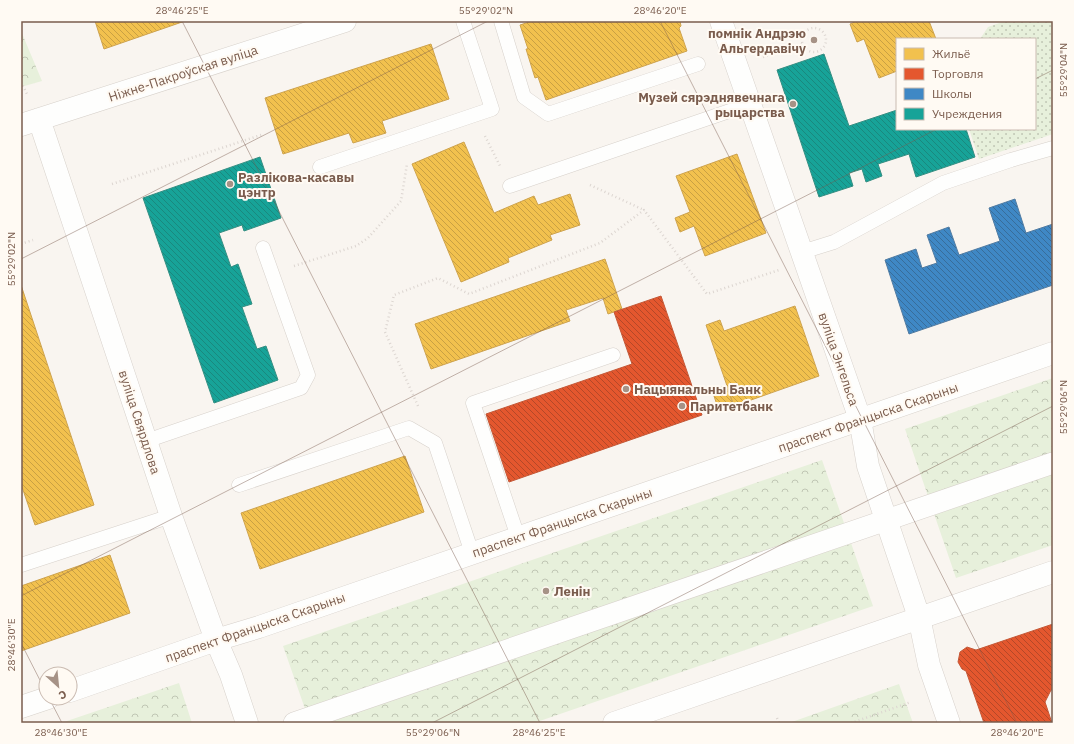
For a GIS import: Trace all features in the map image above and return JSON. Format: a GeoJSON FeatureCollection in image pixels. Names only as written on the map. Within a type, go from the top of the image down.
{"type":"FeatureCollection","features":[{"type":"Feature","properties":{"kind":"street","name":"Ніжне-Пакроўская вуліца"},"geometry":{"type":"LineString","coordinates":[[30,122],[345,21]]}},
{"type":"Feature","properties":{"kind":"street","name":"вуліца Энгельса"},"geometry":{"type":"LineString","coordinates":[[722,21],[860,419],[868,466],[919,617],[929,665],[949,723]]}},
{"type":"Feature","properties":{"kind":"street","name":"вуліца Свярдлова"},"geometry":{"type":"LineString","coordinates":[[30,122],[247,723]]}},
{"type":"Feature","properties":{"kind":"street","name":"праспект Францыска Скарыны"},"geometry":{"type":"LineString","coordinates":[[78,688],[1053,353]]}},
{"type":"Feature","properties":{"kind":"street"},"geometry":{"type":"LineString","coordinates":[[294,723],[1053,463]]}},
{"type":"Feature","properties":{"kind":"street"},"geometry":{"type":"LineString","coordinates":[[614,723],[1053,572]]}},
{"type":"Feature","properties":{"kind":"street"},"geometry":{"type":"LineString","coordinates":[[21,707],[38,701]]}},
{"type":"Feature","properties":{"kind":"lane"},"geometry":{"type":"LineString","coordinates":[[320,167],[492,109],[463,21]]}},
{"type":"Feature","properties":{"kind":"lane"},"geometry":{"type":"LineString","coordinates":[[501,21],[524,97],[548,114],[698,64]]}},
{"type":"Feature","properties":{"kind":"lane"},"geometry":{"type":"LineString","coordinates":[[510,186],[750,104]]}},
{"type":"Feature","properties":{"kind":"lane"},"geometry":{"type":"LineString","coordinates":[[803,257],[834,242],[943,183],[1011,160],[1053,148]]}},
{"type":"Feature","properties":{"kind":"lane"},"geometry":{"type":"LineString","coordinates":[[146,441],[301,388],[308,375],[264,248]]}},
{"type":"Feature","properties":{"kind":"lane"},"geometry":{"type":"LineString","coordinates":[[518,537],[473,403],[613,355]]}},
{"type":"Feature","properties":{"kind":"lane"},"geometry":{"type":"LineString","coordinates":[[239,486],[409,428],[435,443],[472,553]]}},
{"type":"Feature","properties":{"kind":"lane"},"geometry":{"type":"LineString","coordinates":[[21,565],[171,516]]}},
{"type":"Feature","properties":{"kind":"path"},"geometry":{"type":"LineString","coordinates":[[810,29],[819,29],[825,36],[825,45],[818,51],[814,52],[809,50],[803,44],[803,35],[810,29]]}},
{"type":"Feature","properties":{"kind":"path"},"geometry":{"type":"LineString","coordinates":[[761,58],[803,44]]}},
{"type":"Feature","properties":{"kind":"path"},"geometry":{"type":"LineString","coordinates":[[482,131],[510,186]]}},
{"type":"Feature","properties":{"kind":"path"},"geometry":{"type":"LineString","coordinates":[[112,184],[264,134]]}},
{"type":"Feature","properties":{"kind":"path"},"geometry":{"type":"LineString","coordinates":[[272,273],[356,246],[368,238],[401,201],[407,161]]}},
{"type":"Feature","properties":{"kind":"path"},"geometry":{"type":"LineString","coordinates":[[558,169],[644,210],[707,294],[803,257]]}},
{"type":"Feature","properties":{"kind":"path"},"geometry":{"type":"LineString","coordinates":[[435,443],[385,332],[394,295],[438,278],[469,294],[600,243],[644,210]]}},
{"type":"Feature","properties":{"kind":"path"},"geometry":{"type":"LineString","coordinates":[[21,244],[33,240]]}},
{"type":"Feature","properties":{"kind":"path"},"geometry":{"type":"LineString","coordinates":[[851,723],[911,702]]}},
{"type":"Feature","properties":{"kind":"path"},"geometry":{"type":"LineString","coordinates":[[777,718],[778,723]]}},
{"type":"Feature","properties":{"kind":"green space"},"geometry":{"type":"Polygon","coordinates":[[[1005,21],[1053,21],[1053,134],[979,159],[969,130],[1036,130],[1036,38],[981,38],[988,27],[1005,21]]]}},
{"type":"Feature","properties":{"kind":"green space"},"geometry":{"type":"Polygon","coordinates":[[[21,31],[42,81],[21,87],[21,31]]]}},
{"type":"Feature","properties":{"kind":"green space"},"geometry":{"type":"Polygon","coordinates":[[[1053,378],[1053,545],[956,578],[905,429],[1053,378]]]}},
{"type":"Feature","properties":{"kind":"green space"},"geometry":{"type":"Polygon","coordinates":[[[822,460],[873,606],[534,723],[310,723],[283,646],[822,460]]]}},
{"type":"Feature","properties":{"kind":"green space"},"geometry":{"type":"Polygon","coordinates":[[[179,683],[192,723],[61,723],[179,683]]]}},
{"type":"Feature","properties":{"kind":"green space"},"geometry":{"type":"Polygon","coordinates":[[[899,684],[913,723],[789,723],[899,684]]]}},
{"type":"Feature","properties":{"kind":"building: Жильё"},"geometry":{"type":"Polygon","coordinates":[[[95,21],[185,21],[104,49],[95,21]]]}},
{"type":"Feature","properties":{"kind":"building: Жильё"},"geometry":{"type":"Polygon","coordinates":[[[532,21],[680,21],[681,26],[679,28],[687,51],[546,100],[538,77],[535,78],[520,25],[532,21]]]}},
{"type":"Feature","properties":{"kind":"building: Жильё"},"geometry":{"type":"Polygon","coordinates":[[[857,21],[929,21],[936,38],[896,38],[896,71],[879,78],[864,39],[857,42],[850,24],[857,21]]]}},
{"type":"Feature","properties":{"kind":"building: Жильё"},"geometry":{"type":"Polygon","coordinates":[[[431,44],[449,99],[382,121],[386,133],[353,143],[349,133],[283,154],[265,98],[431,44]]]}},
{"type":"Feature","properties":{"kind":"building: Жильё"},"geometry":{"type":"Polygon","coordinates":[[[464,142],[494,213],[534,196],[538,205],[570,194],[580,225],[550,235],[552,240],[508,258],[509,262],[461,282],[412,164],[464,142]]]}},
{"type":"Feature","properties":{"kind":"building: Жильё"},"geometry":{"type":"Polygon","coordinates":[[[737,154],[766,233],[705,256],[694,226],[680,232],[675,218],[690,212],[676,176],[737,154]]]}},
{"type":"Feature","properties":{"kind":"building: Жильё"},"geometry":{"type":"Polygon","coordinates":[[[605,259],[622,309],[608,314],[603,298],[566,310],[570,321],[431,369],[415,324],[605,259]]]}},
{"type":"Feature","properties":{"kind":"building: Жильё"},"geometry":{"type":"Polygon","coordinates":[[[21,285],[94,505],[35,525],[21,484],[21,285]]]}},
{"type":"Feature","properties":{"kind":"building: Жильё"},"geometry":{"type":"Polygon","coordinates":[[[795,306],[819,376],[734,406],[706,325],[720,320],[724,331],[795,306]]]}},
{"type":"Feature","properties":{"kind":"building: Жильё"},"geometry":{"type":"Polygon","coordinates":[[[726,386],[734,406],[719,411],[712,390],[726,386]]]}},
{"type":"Feature","properties":{"kind":"building: Жильё"},"geometry":{"type":"Polygon","coordinates":[[[405,456],[424,512],[260,569],[241,513],[405,456]]]}},
{"type":"Feature","properties":{"kind":"building: Жильё"},"geometry":{"type":"Polygon","coordinates":[[[110,555],[130,613],[21,651],[21,586],[110,555]]]}},
{"type":"Feature","properties":{"kind":"building: Торговля","name":"Нацыянальны Банк"},"geometry":{"type":"Polygon","coordinates":[[[661,296],[702,415],[509,482],[486,414],[632,364],[614,312],[661,296]]]}},
{"type":"Feature","properties":{"kind":"building: Торговля"},"geometry":{"type":"Polygon","coordinates":[[[1053,624],[1053,690],[1051,690],[1045,702],[1052,723],[984,723],[966,671],[962,669],[958,662],[960,652],[967,647],[976,650],[1053,624]]]}},
{"type":"Feature","properties":{"kind":"building: Школы"},"geometry":{"type":"Polygon","coordinates":[[[1015,199],[1026,233],[1053,224],[1053,285],[909,334],[885,260],[916,249],[922,268],[937,263],[927,235],[949,227],[959,255],[1000,241],[989,208],[1015,199]]]}},
{"type":"Feature","properties":{"kind":"building: Учреждения"},"geometry":{"type":"Polygon","coordinates":[[[824,54],[849,126],[896,110],[896,130],[966,130],[975,157],[916,177],[909,154],[878,164],[882,176],[866,182],[862,169],[849,173],[853,186],[819,197],[777,70],[824,54]]]}},
{"type":"Feature","properties":{"kind":"building: Учреждения"},"geometry":{"type":"Polygon","coordinates":[[[260,157],[281,218],[244,231],[242,225],[219,233],[231,267],[238,264],[252,304],[242,307],[257,349],[266,346],[278,380],[214,403],[143,198],[260,157]]]}},
{"type":"Feature","properties":{"kind":"place","name":"помнік Андрэю Альгердавічу"},"geometry":{"type":"Point","coordinates":[814,40]}},
{"type":"Feature","properties":{"kind":"place","name":"Музей сярэднявечнага рыцарства"},"geometry":{"type":"Point","coordinates":[793,104]}},
{"type":"Feature","properties":{"kind":"place","name":"Разлікова-касавы цэнтр"},"geometry":{"type":"Point","coordinates":[230,184]}},
{"type":"Feature","properties":{"kind":"place","name":"Нацыянальны Банк"},"geometry":{"type":"Point","coordinates":[626,389]}},
{"type":"Feature","properties":{"kind":"place","name":"Паритетбанк"},"geometry":{"type":"Point","coordinates":[682,406]}},
{"type":"Feature","properties":{"kind":"place","name":"Ленін"},"geometry":{"type":"Point","coordinates":[546,591]}}]}
